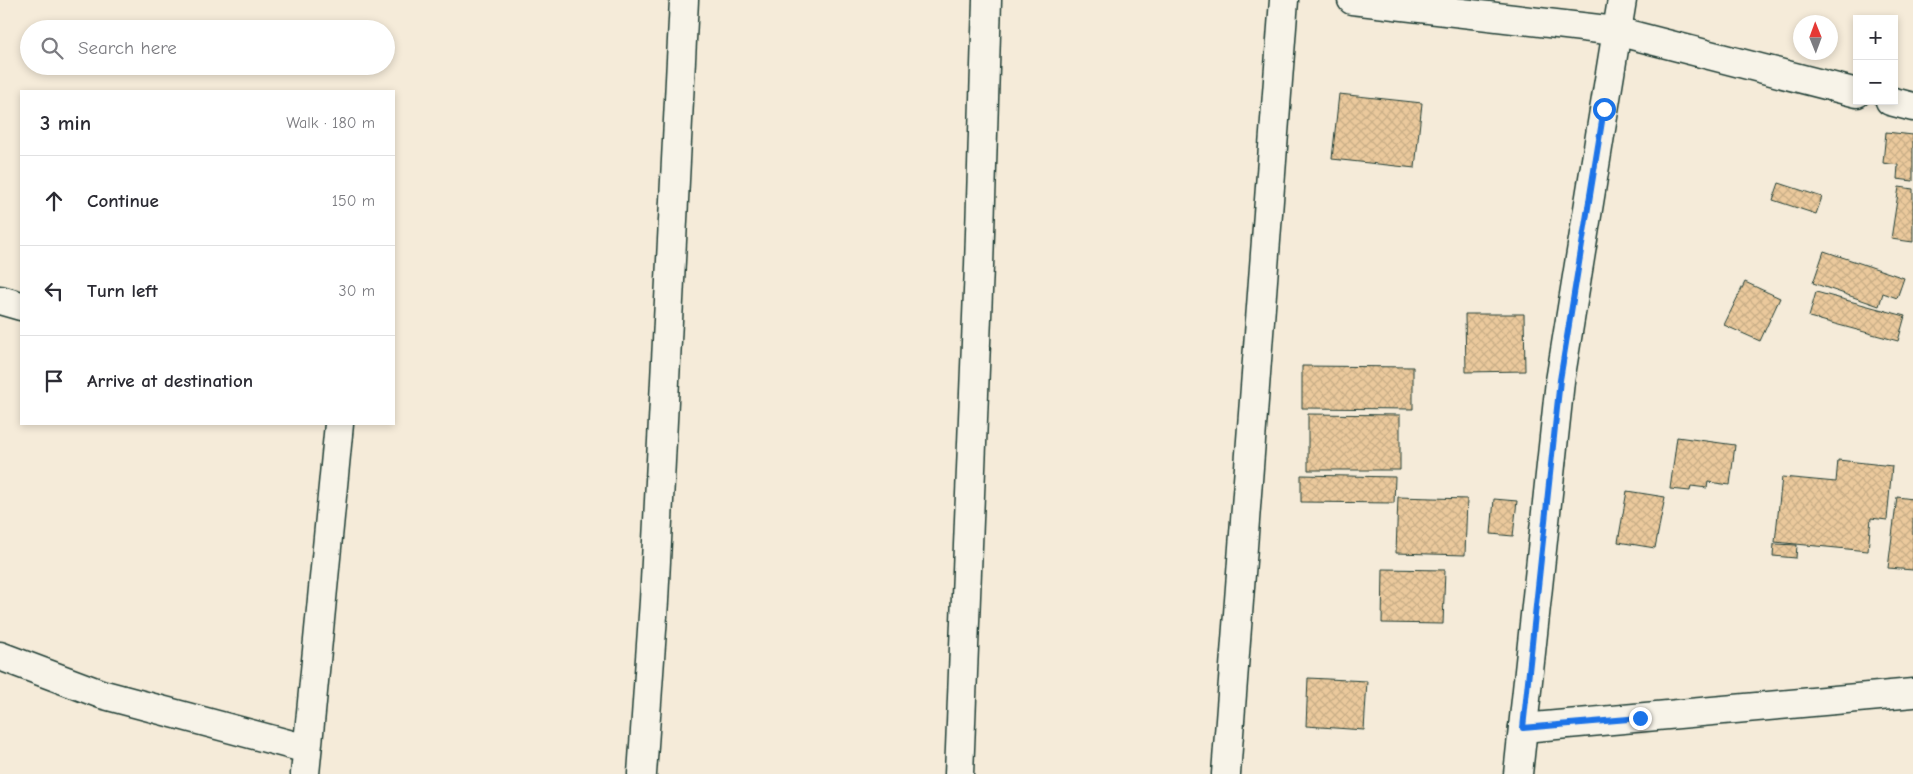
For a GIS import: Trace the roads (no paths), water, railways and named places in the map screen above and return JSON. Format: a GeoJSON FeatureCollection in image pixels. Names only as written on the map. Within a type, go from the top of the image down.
{"type":"FeatureCollection","features":[{"type":"Feature","properties":{"kind":"street"},"geometry":{"type":"LineString","coordinates":[[642,774],[654,601],[684,0]]}},
{"type":"Feature","properties":{"kind":"street"},"geometry":{"type":"LineString","coordinates":[[959,774],[988,0]]}},
{"type":"Feature","properties":{"kind":"street"},"geometry":{"type":"LineString","coordinates":[[1226,774],[1284,0]]}},
{"type":"Feature","properties":{"kind":"street"},"geometry":{"type":"LineString","coordinates":[[1352,0],[1616,31],[1853,92]]}},
{"type":"Feature","properties":{"kind":"street"},"geometry":{"type":"LineString","coordinates":[[1518,774],[1560,380],[1622,0]]}},
{"type":"Feature","properties":{"kind":"street"},"geometry":{"type":"LineString","coordinates":[[1898,103],[1913,107]]}},
{"type":"Feature","properties":{"kind":"street"},"geometry":{"type":"LineString","coordinates":[[0,300],[20,306]]}},
{"type":"Feature","properties":{"kind":"street"},"geometry":{"type":"LineString","coordinates":[[0,656],[101,694],[306,762],[339,425]]}},
{"type":"Feature","properties":{"kind":"street"},"geometry":{"type":"LineString","coordinates":[[1523,728],[1913,693]]}}]}
